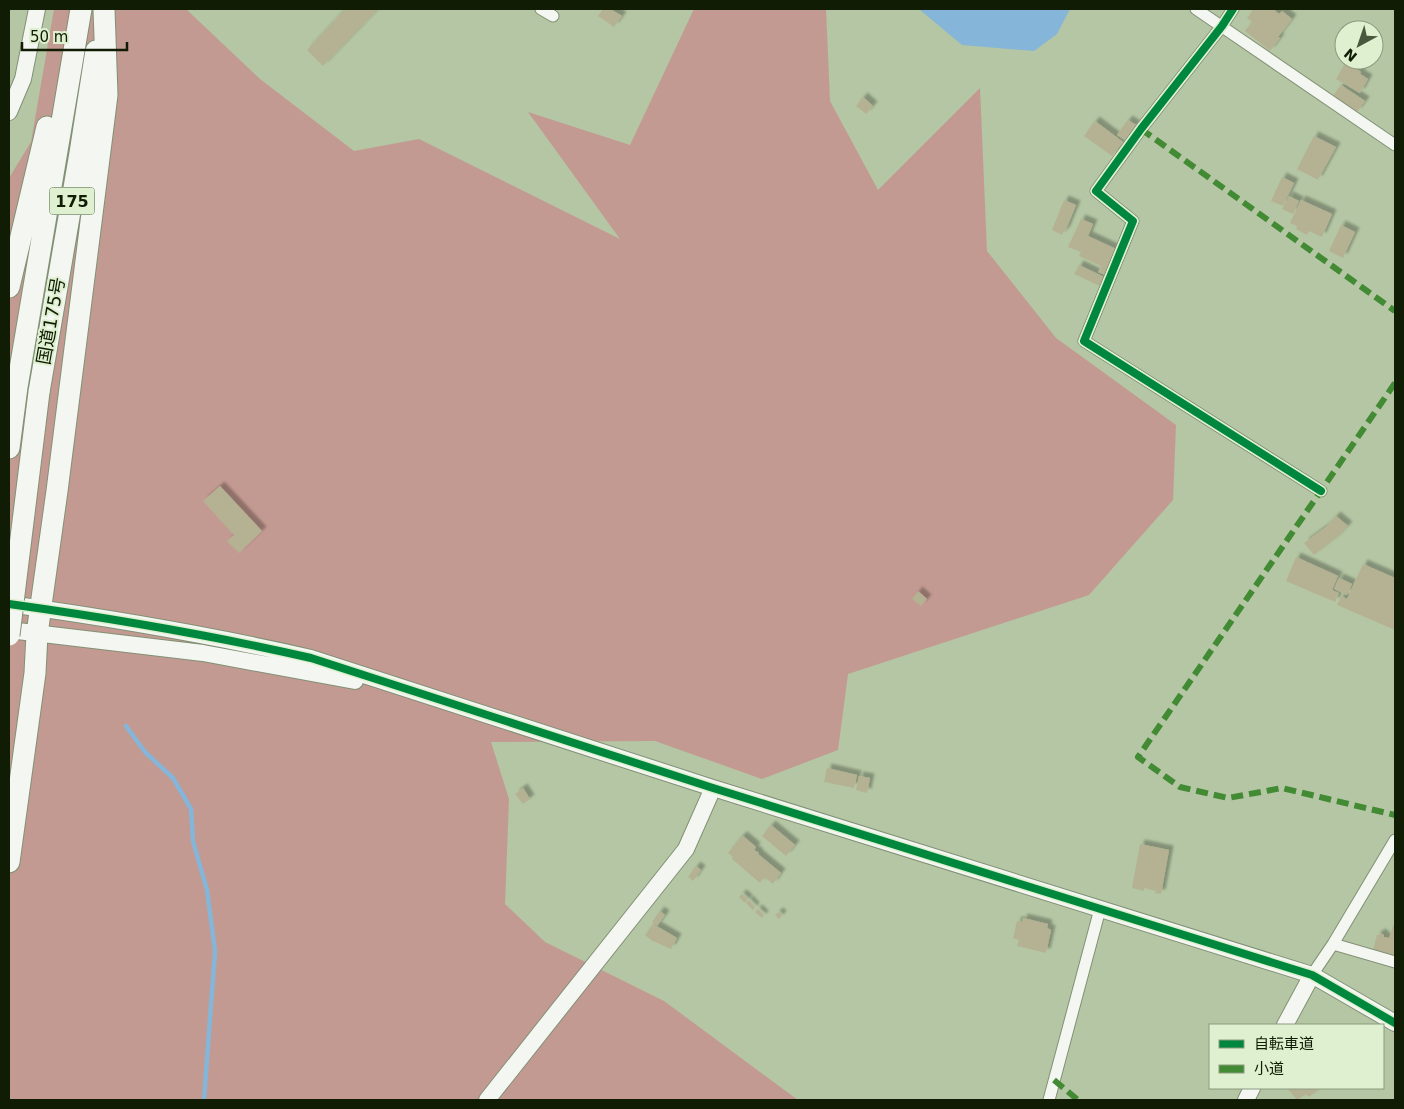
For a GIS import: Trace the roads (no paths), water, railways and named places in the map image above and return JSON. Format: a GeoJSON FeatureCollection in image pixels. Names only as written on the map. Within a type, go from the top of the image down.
{"type":"FeatureCollection","features":[{"type":"Feature","properties":{"kind":"highway"},"geometry":{"type":"LineString","coordinates":[[9,287],[60,74],[80,9]]}},
{"type":"Feature","properties":{"kind":"highway","name":"国道175号"},"geometry":{"type":"LineString","coordinates":[[9,448],[17,387],[80,9]]}},
{"type":"Feature","properties":{"kind":"highway"},"geometry":{"type":"LineString","coordinates":[[9,862],[35,673],[36,634],[57,491],[107,95],[103,9]]}},
{"type":"Feature","properties":{"kind":"highway","name":"国道175号"},"geometry":{"type":"LineString","coordinates":[[9,635],[39,392],[103,9]]}},
{"type":"Feature","properties":{"kind":"street"},"geometry":{"type":"LineString","coordinates":[[9,112],[23,78],[37,9]]}},
{"type":"Feature","properties":{"kind":"street"},"geometry":{"type":"LineString","coordinates":[[541,9],[553,16]]}},
{"type":"Feature","properties":{"kind":"street"},"geometry":{"type":"LineString","coordinates":[[1196,9],[1395,146]]}},
{"type":"Feature","properties":{"kind":"street"},"geometry":{"type":"LineString","coordinates":[[1233,9],[1096,191],[1133,221],[1084,341],[1321,491]]}},
{"type":"Feature","properties":{"kind":"street"},"geometry":{"type":"LineString","coordinates":[[9,604],[162,627],[311,658],[714,788],[1312,975],[1395,1023]]}},
{"type":"Feature","properties":{"kind":"street"},"geometry":{"type":"LineString","coordinates":[[9,630],[203,653],[424,694]]}},
{"type":"Feature","properties":{"kind":"street"},"geometry":{"type":"LineString","coordinates":[[487,1100],[686,849],[714,788]]}},
{"type":"Feature","properties":{"kind":"street"},"geometry":{"type":"LineString","coordinates":[[1286,1024],[1312,975],[1333,944],[1395,840]]}},
{"type":"Feature","properties":{"kind":"street"},"geometry":{"type":"LineString","coordinates":[[1049,1100],[1100,909]]}},
{"type":"Feature","properties":{"kind":"street"},"geometry":{"type":"LineString","coordinates":[[1333,944],[1395,962]]}},
{"type":"Feature","properties":{"kind":"water"},"geometry":{"type":"Polygon","coordinates":[[[919,9],[1070,9],[1057,34],[1034,51],[962,45],[919,9]]]}},
{"type":"Feature","properties":{"kind":"waterway"},"geometry":{"type":"LineString","coordinates":[[126,726],[145,752],[173,778],[191,809],[193,841],[207,890],[215,951],[204,1100]]}}]}
